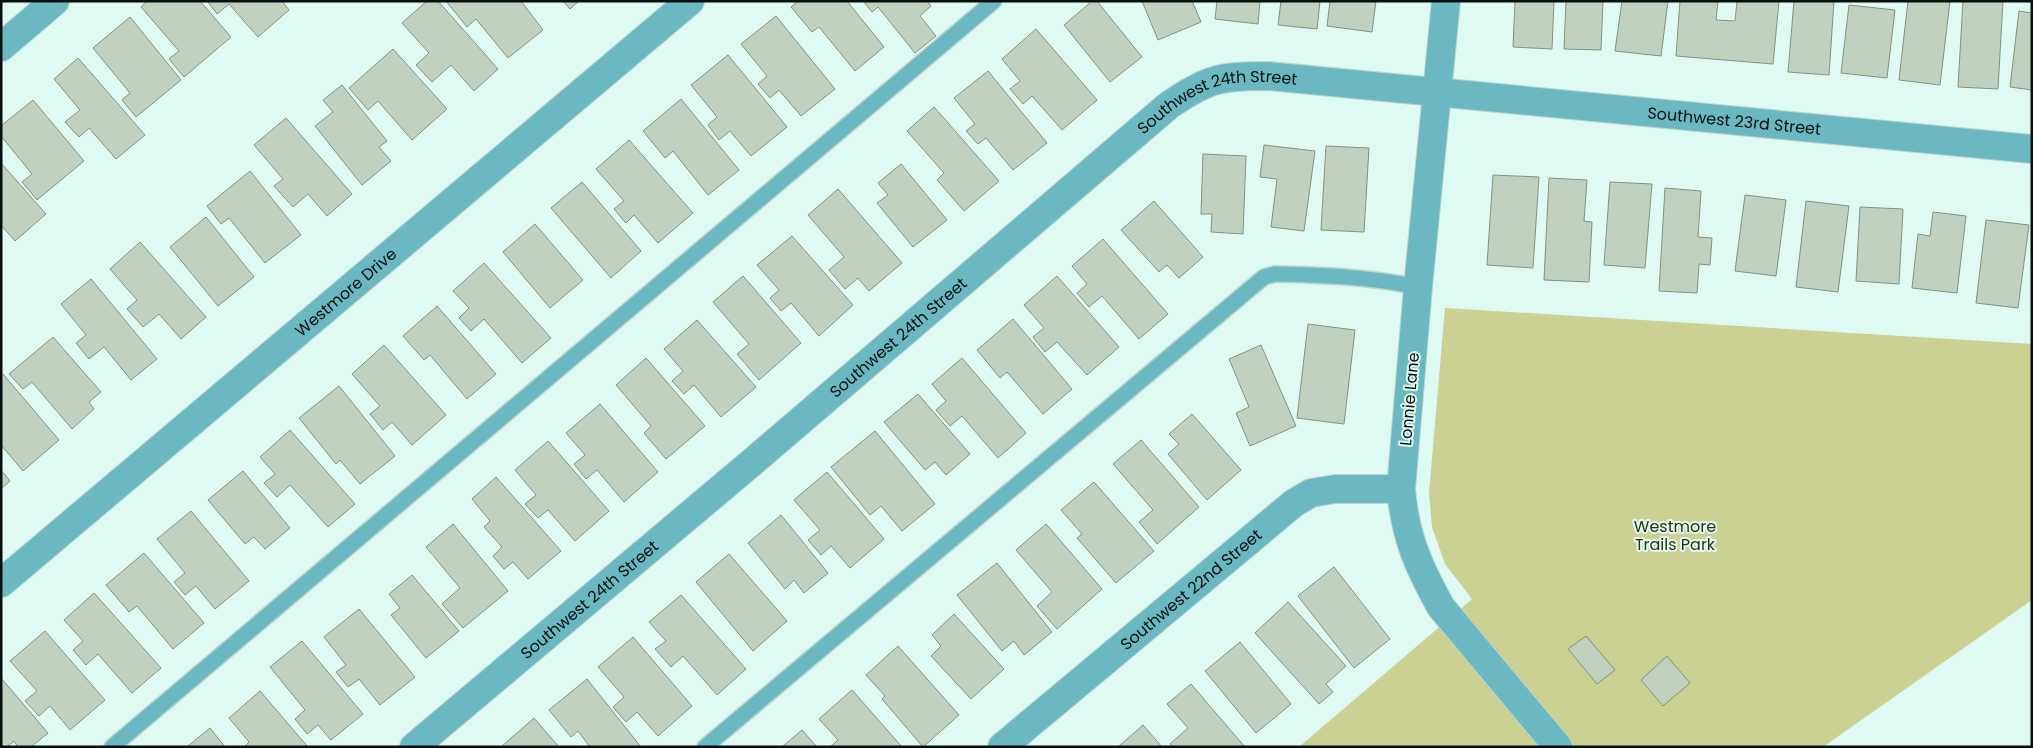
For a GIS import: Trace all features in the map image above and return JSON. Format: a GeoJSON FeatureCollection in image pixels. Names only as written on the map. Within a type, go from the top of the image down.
{"type":"FeatureCollection","features":[{"type":"Feature","properties":{"kind":"street"},"geometry":{"type":"LineString","coordinates":[[1,47],[55,1]]}},
{"type":"Feature","properties":{"kind":"street","name":"Westmore Drive"},"geometry":{"type":"LineString","coordinates":[[1,583],[690,1]]}},
{"type":"Feature","properties":{"kind":"street","name":"Lonnie Lane"},"geometry":{"type":"LineString","coordinates":[[1446,1],[1418,287],[1401,489],[1404,516],[1412,549],[1426,581],[1441,607],[1558,747]]}},
{"type":"Feature","properties":{"kind":"street","name":"Southwest 24th Street"},"geometry":{"type":"LineString","coordinates":[[414,747],[743,471],[1168,106],[1193,88],[1231,76],[1268,76],[1437,93]]}},
{"type":"Feature","properties":{"kind":"street","name":"Southwest 23rd Street"},"geometry":{"type":"LineString","coordinates":[[1437,93],[2032,149]]}},
{"type":"Feature","properties":{"kind":"street","name":"Southwest 22nd Street"},"geometry":{"type":"LineString","coordinates":[[1002,747],[1294,503],[1311,494],[1334,489],[1401,489]]}},
{"type":"Feature","properties":{"kind":"lane"},"geometry":{"type":"LineString","coordinates":[[112,747],[994,1]]}},
{"type":"Feature","properties":{"kind":"lane"},"geometry":{"type":"LineString","coordinates":[[705,747],[1264,277],[1275,274],[1344,276],[1418,287]]}},
{"type":"Feature","properties":{"kind":"green space","name":"Westmore Trails Park"},"geometry":{"type":"Polygon","coordinates":[[[1445,308],[2032,344],[2032,600],[1823,747],[1299,747],[1472,599],[1445,564],[1432,527],[1429,493],[1445,308]]]}},
{"type":"Feature","properties":{"kind":"building"},"geometry":{"type":"Polygon","coordinates":[[[147,1],[200,1],[231,37],[184,77],[169,59],[179,51],[141,7],[147,1]]]}},
{"type":"Feature","properties":{"kind":"building"},"geometry":{"type":"Polygon","coordinates":[[[207,1],[282,1],[289,10],[258,37],[229,4],[217,14],[207,1]]]}},
{"type":"Feature","properties":{"kind":"building"},"geometry":{"type":"Polygon","coordinates":[[[427,1],[438,1],[498,69],[474,91],[451,65],[432,82],[416,65],[429,53],[402,23],[427,1]]]}},
{"type":"Feature","properties":{"kind":"building"},"geometry":{"type":"Polygon","coordinates":[[[446,1],[521,1],[543,30],[508,58],[476,19],[467,27],[446,1]]]}},
{"type":"Feature","properties":{"kind":"building"},"geometry":{"type":"Polygon","coordinates":[[[563,1],[579,1],[570,9],[563,1]]]}},
{"type":"Feature","properties":{"kind":"building"},"geometry":{"type":"Polygon","coordinates":[[[798,1],[847,1],[884,47],[855,71],[819,27],[812,32],[791,7],[798,1]]]}},
{"type":"Feature","properties":{"kind":"building"},"geometry":{"type":"Polygon","coordinates":[[[863,1],[927,1],[931,6],[920,16],[936,36],[915,53],[878,7],[872,12],[863,1]]]}},
{"type":"Feature","properties":{"kind":"building"},"geometry":{"type":"Polygon","coordinates":[[[1092,1],[1097,1],[1142,57],[1110,82],[1064,25],[1092,1]]]}},
{"type":"Feature","properties":{"kind":"building"},"geometry":{"type":"Polygon","coordinates":[[[1142,1],[1192,1],[1201,22],[1158,40],[1142,1]]]}},
{"type":"Feature","properties":{"kind":"building"},"geometry":{"type":"Polygon","coordinates":[[[1217,1],[1260,1],[1258,24],[1215,19],[1217,1]]]}},
{"type":"Feature","properties":{"kind":"building"},"geometry":{"type":"Polygon","coordinates":[[[1281,1],[1320,1],[1317,29],[1278,25],[1281,1]]]}},
{"type":"Feature","properties":{"kind":"building"},"geometry":{"type":"Polygon","coordinates":[[[1330,1],[1376,1],[1372,32],[1327,26],[1330,1]]]}},
{"type":"Feature","properties":{"kind":"building"},"geometry":{"type":"Polygon","coordinates":[[[1515,1],[1554,1],[1552,49],[1513,47],[1515,1]]]}},
{"type":"Feature","properties":{"kind":"building"},"geometry":{"type":"Polygon","coordinates":[[[1566,1],[1603,1],[1601,50],[1564,49],[1566,1]]]}},
{"type":"Feature","properties":{"kind":"building"},"geometry":{"type":"Polygon","coordinates":[[[1622,1],[1668,1],[1661,56],[1615,51],[1622,1]]]}},
{"type":"Feature","properties":{"kind":"building"},"geometry":{"type":"Polygon","coordinates":[[[1680,1],[1718,1],[1716,20],[1735,21],[1737,1],[1779,1],[1773,64],[1676,56],[1680,1]]]}},
{"type":"Feature","properties":{"kind":"building"},"geometry":{"type":"Polygon","coordinates":[[[1794,1],[1834,1],[1829,75],[1788,72],[1794,1]]]}},
{"type":"Feature","properties":{"kind":"building"},"geometry":{"type":"Polygon","coordinates":[[[1908,1],[1950,1],[1940,85],[1899,80],[1908,1]]]}},
{"type":"Feature","properties":{"kind":"building"},"geometry":{"type":"Polygon","coordinates":[[[1963,1],[2003,1],[1998,89],[1958,87],[1963,1]]]}},
{"type":"Feature","properties":{"kind":"building"},"geometry":{"type":"Polygon","coordinates":[[[1849,5],[1895,10],[1887,78],[1841,73],[1849,5]]]}},
{"type":"Feature","properties":{"kind":"building"},"geometry":{"type":"Polygon","coordinates":[[[2019,11],[2032,13],[2032,90],[2010,87],[2019,11]]]}},
{"type":"Feature","properties":{"kind":"building"},"geometry":{"type":"Polygon","coordinates":[[[776,16],[835,89],[801,116],[779,90],[770,98],[758,84],[767,76],[741,44],[776,16]]]}},
{"type":"Feature","properties":{"kind":"building"},"geometry":{"type":"Polygon","coordinates":[[[130,17],[181,80],[136,117],[122,100],[130,93],[93,48],[130,17]]]}},
{"type":"Feature","properties":{"kind":"building"},"geometry":{"type":"Polygon","coordinates":[[[1036,29],[1097,100],[1062,130],[1032,96],[1023,104],[1010,89],[1020,81],[1002,59],[1036,29]]]}},
{"type":"Feature","properties":{"kind":"building"},"geometry":{"type":"Polygon","coordinates":[[[393,49],[447,109],[412,140],[378,101],[368,110],[349,88],[393,49]]]}},
{"type":"Feature","properties":{"kind":"building"},"geometry":{"type":"Polygon","coordinates":[[[728,55],[787,127],[751,156],[730,131],[719,140],[708,125],[717,117],[691,85],[728,55]]]}},
{"type":"Feature","properties":{"kind":"building"},"geometry":{"type":"Polygon","coordinates":[[[78,58],[145,135],[116,159],[89,128],[79,137],[65,122],[80,110],[54,79],[78,58]]]}},
{"type":"Feature","properties":{"kind":"building"},"geometry":{"type":"Polygon","coordinates":[[[988,71],[1047,143],[1013,170],[986,138],[978,144],[966,131],[975,124],[954,98],[988,71]]]}},
{"type":"Feature","properties":{"kind":"building"},"geometry":{"type":"Polygon","coordinates":[[[342,85],[387,141],[379,147],[391,161],[362,185],[315,126],[333,112],[323,100],[342,85]]]}},
{"type":"Feature","properties":{"kind":"building"},"geometry":{"type":"Polygon","coordinates":[[[681,99],[739,170],[708,195],[673,151],[665,158],[643,131],[681,99]]]}},
{"type":"Feature","properties":{"kind":"building"},"geometry":{"type":"Polygon","coordinates":[[[33,100],[84,161],[37,200],[22,182],[32,174],[1,136],[1,126],[33,100]]]}},
{"type":"Feature","properties":{"kind":"building"},"geometry":{"type":"Polygon","coordinates":[[[934,107],[999,181],[964,211],[937,180],[944,173],[907,131],[934,107]]]}},
{"type":"Feature","properties":{"kind":"building"},"geometry":{"type":"Polygon","coordinates":[[[286,118],[352,194],[327,216],[308,194],[293,207],[274,186],[283,179],[254,145],[286,118]]]}},
{"type":"Feature","properties":{"kind":"building"},"geometry":{"type":"Polygon","coordinates":[[[629,140],[693,213],[658,243],[634,215],[626,223],[614,209],[624,201],[596,169],[629,140]]]}},
{"type":"Feature","properties":{"kind":"building"},"geometry":{"type":"Polygon","coordinates":[[[1264,145],[1315,151],[1304,231],[1271,227],[1277,179],[1260,177],[1264,145]]]}},
{"type":"Feature","properties":{"kind":"building"},"geometry":{"type":"Polygon","coordinates":[[[1326,146],[1369,148],[1364,232],[1321,230],[1326,146]]]}},
{"type":"Feature","properties":{"kind":"building"},"geometry":{"type":"Polygon","coordinates":[[[1203,154],[1246,156],[1243,234],[1211,232],[1212,214],[1201,214],[1203,154]]]}},
{"type":"Feature","properties":{"kind":"building"},"geometry":{"type":"Polygon","coordinates":[[[1,163],[46,214],[15,241],[1,225],[1,163]]]}},
{"type":"Feature","properties":{"kind":"building"},"geometry":{"type":"Polygon","coordinates":[[[901,164],[947,220],[913,247],[877,203],[888,195],[878,183],[901,164]]]}},
{"type":"Feature","properties":{"kind":"building"},"geometry":{"type":"Polygon","coordinates":[[[250,171],[301,235],[265,263],[229,218],[221,224],[207,206],[250,171]]]}},
{"type":"Feature","properties":{"kind":"building"},"geometry":{"type":"Polygon","coordinates":[[[1493,175],[1539,177],[1533,268],[1487,265],[1493,175]]]}},
{"type":"Feature","properties":{"kind":"building"},"geometry":{"type":"Polygon","coordinates":[[[1549,178],[1587,180],[1584,221],[1592,222],[1589,282],[1544,280],[1549,178]]]}},
{"type":"Feature","properties":{"kind":"building"},"geometry":{"type":"Polygon","coordinates":[[[582,182],[641,251],[611,278],[551,208],[582,182]]]}},
{"type":"Feature","properties":{"kind":"building"},"geometry":{"type":"Polygon","coordinates":[[[1610,182],[1652,184],[1645,268],[1604,265],[1610,182]]]}},
{"type":"Feature","properties":{"kind":"building"},"geometry":{"type":"Polygon","coordinates":[[[1665,188],[1701,191],[1698,237],[1712,238],[1710,265],[1699,264],[1697,293],[1659,291],[1665,188]]]}},
{"type":"Feature","properties":{"kind":"building"},"geometry":{"type":"Polygon","coordinates":[[[838,189],[902,263],[869,291],[858,278],[845,289],[829,270],[844,257],[808,215],[838,189]]]}},
{"type":"Feature","properties":{"kind":"building"},"geometry":{"type":"Polygon","coordinates":[[[1745,195],[1786,200],[1776,276],[1735,271],[1745,195]]]}},
{"type":"Feature","properties":{"kind":"building"},"geometry":{"type":"Polygon","coordinates":[[[1154,201],[1203,257],[1179,278],[1167,265],[1159,272],[1121,230],[1154,201]]]}},
{"type":"Feature","properties":{"kind":"building"},"geometry":{"type":"Polygon","coordinates":[[[1806,201],[1849,206],[1838,292],[1796,287],[1806,201]]]}},
{"type":"Feature","properties":{"kind":"building"},"geometry":{"type":"Polygon","coordinates":[[[1860,207],[1903,209],[1899,284],[1856,281],[1860,207]]]}},
{"type":"Feature","properties":{"kind":"building"},"geometry":{"type":"Polygon","coordinates":[[[1933,212],[1966,216],[1957,293],[1912,288],[1918,234],[1930,236],[1933,212]]]}},
{"type":"Feature","properties":{"kind":"building"},"geometry":{"type":"Polygon","coordinates":[[[206,217],[254,277],[218,306],[170,247],[206,217]]]}},
{"type":"Feature","properties":{"kind":"building"},"geometry":{"type":"Polygon","coordinates":[[[1986,220],[2029,225],[2018,308],[1976,303],[1986,220]]]}},
{"type":"Feature","properties":{"kind":"building"},"geometry":{"type":"Polygon","coordinates":[[[535,224],[583,280],[550,308],[503,252],[535,224]]]}},
{"type":"Feature","properties":{"kind":"building"},"geometry":{"type":"Polygon","coordinates":[[[792,236],[853,305],[819,336],[791,303],[781,311],[770,298],[779,290],[757,265],[792,236]]]}},
{"type":"Feature","properties":{"kind":"building"},"geometry":{"type":"Polygon","coordinates":[[[1103,239],[1168,314],[1139,339],[1102,296],[1089,307],[1077,293],[1087,284],[1072,266],[1103,239]]]}},
{"type":"Feature","properties":{"kind":"building"},"geometry":{"type":"Polygon","coordinates":[[[140,242],[206,317],[181,339],[159,314],[143,327],[127,309],[137,300],[110,269],[140,242]]]}},
{"type":"Feature","properties":{"kind":"building"},"geometry":{"type":"Polygon","coordinates":[[[484,263],[551,338],[522,363],[484,319],[471,331],[459,318],[469,308],[453,291],[484,263]]]}},
{"type":"Feature","properties":{"kind":"building"},"geometry":{"type":"Polygon","coordinates":[[[743,276],[801,343],[759,380],[737,354],[749,344],[713,302],[743,276]]]}},
{"type":"Feature","properties":{"kind":"building"},"geometry":{"type":"Polygon","coordinates":[[[1057,276],[1119,347],[1087,375],[1057,342],[1045,352],[1033,337],[1044,328],[1024,305],[1057,276]]]}},
{"type":"Feature","properties":{"kind":"building"},"geometry":{"type":"Polygon","coordinates":[[[91,279],[157,359],[131,380],[104,347],[89,359],[76,343],[86,335],[61,304],[91,279]]]}},
{"type":"Feature","properties":{"kind":"building"},"geometry":{"type":"Polygon","coordinates":[[[437,306],[496,374],[467,399],[430,355],[424,360],[403,336],[437,306]]]}},
{"type":"Feature","properties":{"kind":"building"},"geometry":{"type":"Polygon","coordinates":[[[1013,319],[1072,389],[1043,414],[1007,372],[1000,378],[977,350],[1013,319]]]}},
{"type":"Feature","properties":{"kind":"building"},"geometry":{"type":"Polygon","coordinates":[[[697,320],[756,387],[721,417],[694,385],[684,394],[672,381],[683,371],[664,349],[697,320]]]}},
{"type":"Feature","properties":{"kind":"building"},"geometry":{"type":"Polygon","coordinates":[[[1308,324],[1355,330],[1344,424],[1297,418],[1308,324]]]}},
{"type":"Feature","properties":{"kind":"building"},"geometry":{"type":"Polygon","coordinates":[[[53,337],[101,392],[89,402],[94,409],[72,429],[32,382],[23,389],[9,374],[53,337]]]}},
{"type":"Feature","properties":{"kind":"building"},"geometry":{"type":"Polygon","coordinates":[[[384,345],[446,415],[412,445],[392,422],[383,430],[370,414],[380,406],[352,374],[384,345]]]}},
{"type":"Feature","properties":{"kind":"building"},"geometry":{"type":"Polygon","coordinates":[[[1261,345],[1296,426],[1250,446],[1236,413],[1249,407],[1229,359],[1261,345]]]}},
{"type":"Feature","properties":{"kind":"building"},"geometry":{"type":"Polygon","coordinates":[[[646,358],[705,426],[666,459],[644,433],[651,426],[616,385],[646,358]]]}},
{"type":"Feature","properties":{"kind":"building"},"geometry":{"type":"Polygon","coordinates":[[[962,358],[1026,433],[998,458],[962,416],[950,426],[936,410],[946,401],[932,384],[962,358]]]}},
{"type":"Feature","properties":{"kind":"building"},"geometry":{"type":"Polygon","coordinates":[[[3,374],[59,440],[23,471],[1,445],[1,376],[3,374]]]}},
{"type":"Feature","properties":{"kind":"building"},"geometry":{"type":"Polygon","coordinates":[[[339,386],[395,456],[360,484],[340,460],[336,464],[299,418],[339,386]]]}},
{"type":"Feature","properties":{"kind":"building"},"geometry":{"type":"Polygon","coordinates":[[[918,394],[970,454],[946,475],[935,462],[925,470],[884,422],[918,394]]]}},
{"type":"Feature","properties":{"kind":"building"},"geometry":{"type":"Polygon","coordinates":[[[600,404],[658,472],[624,502],[597,470],[586,479],[574,464],[585,455],[566,433],[600,404]]]}},
{"type":"Feature","properties":{"kind":"building"},"geometry":{"type":"Polygon","coordinates":[[[1192,414],[1241,470],[1207,500],[1168,454],[1179,444],[1169,434],[1192,414]]]}},
{"type":"Feature","properties":{"kind":"building"},"geometry":{"type":"Polygon","coordinates":[[[290,430],[355,504],[328,527],[290,485],[277,497],[264,483],[275,474],[260,457],[290,430]]]}},
{"type":"Feature","properties":{"kind":"building"},"geometry":{"type":"Polygon","coordinates":[[[875,431],[935,504],[902,531],[881,506],[870,515],[831,467],[875,431]]]}},
{"type":"Feature","properties":{"kind":"building"},"geometry":{"type":"Polygon","coordinates":[[[1141,440],[1199,507],[1157,544],[1139,522],[1153,510],[1113,464],[1141,440]]]}},
{"type":"Feature","properties":{"kind":"building"},"geometry":{"type":"Polygon","coordinates":[[[548,441],[609,511],[575,541],[548,510],[538,518],[525,504],[536,495],[515,470],[548,441]]]}},
{"type":"Feature","properties":{"kind":"building"},"geometry":{"type":"Polygon","coordinates":[[[1,470],[10,481],[1,489],[1,470]]]}},
{"type":"Feature","properties":{"kind":"building"},"geometry":{"type":"Polygon","coordinates":[[[243,471],[290,528],[265,549],[254,537],[245,544],[208,500],[243,471]]]}},
{"type":"Feature","properties":{"kind":"building"},"geometry":{"type":"Polygon","coordinates":[[[827,472],[884,539],[850,568],[831,546],[821,555],[808,540],[820,530],[794,500],[827,472]]]}},
{"type":"Feature","properties":{"kind":"building"},"geometry":{"type":"Polygon","coordinates":[[[496,477],[561,551],[528,579],[513,562],[504,569],[493,556],[502,547],[484,527],[490,521],[472,499],[496,477]]]}},
{"type":"Feature","properties":{"kind":"building"},"geometry":{"type":"Polygon","coordinates":[[[1094,482],[1154,551],[1116,583],[1077,538],[1082,534],[1061,510],[1094,482]]]}},
{"type":"Feature","properties":{"kind":"building"},"geometry":{"type":"Polygon","coordinates":[[[191,511],[249,581],[215,609],[196,586],[185,595],[174,582],[185,573],[157,539],[191,511]]]}},
{"type":"Feature","properties":{"kind":"building"},"geometry":{"type":"Polygon","coordinates":[[[781,515],[828,573],[804,593],[794,580],[785,589],[748,543],[781,515]]]}},
{"type":"Feature","properties":{"kind":"building"},"geometry":{"type":"Polygon","coordinates":[[[453,524],[508,591],[463,628],[442,604],[460,588],[426,547],[453,524]]]}},
{"type":"Feature","properties":{"kind":"building"},"geometry":{"type":"Polygon","coordinates":[[[1046,524],[1102,589],[1057,629],[1037,606],[1052,592],[1016,550],[1046,524]]]}},
{"type":"Feature","properties":{"kind":"building"},"geometry":{"type":"Polygon","coordinates":[[[144,553],[204,623],[173,649],[137,606],[129,612],[106,585],[144,553]]]}},
{"type":"Feature","properties":{"kind":"building"},"geometry":{"type":"Polygon","coordinates":[[[729,554],[787,621],[753,651],[696,582],[729,554]]]}},
{"type":"Feature","properties":{"kind":"building"},"geometry":{"type":"Polygon","coordinates":[[[997,563],[1052,632],[1024,655],[1014,641],[1002,651],[957,595],[997,563]]]}},
{"type":"Feature","properties":{"kind":"building"},"geometry":{"type":"Polygon","coordinates":[[[1334,567],[1390,639],[1354,668],[1298,596],[1334,567]]]}},
{"type":"Feature","properties":{"kind":"building"},"geometry":{"type":"Polygon","coordinates":[[[412,575],[459,631],[426,658],[391,615],[400,608],[389,594],[412,575]]]}},
{"type":"Feature","properties":{"kind":"building"},"geometry":{"type":"Polygon","coordinates":[[[94,593],[161,668],[132,693],[98,654],[86,665],[73,650],[83,641],[64,620],[94,593]]]}},
{"type":"Feature","properties":{"kind":"building"},"geometry":{"type":"Polygon","coordinates":[[[681,595],[746,669],[717,695],[683,656],[671,667],[655,649],[666,641],[649,622],[681,595]]]}},
{"type":"Feature","properties":{"kind":"building"},"geometry":{"type":"Polygon","coordinates":[[[1288,602],[1346,666],[1326,684],[1333,692],[1319,704],[1255,633],[1288,602]]]}},
{"type":"Feature","properties":{"kind":"building"},"geometry":{"type":"Polygon","coordinates":[[[359,609],[415,677],[380,705],[359,679],[348,687],[336,672],[346,665],[324,637],[359,609]]]}},
{"type":"Feature","properties":{"kind":"building"},"geometry":{"type":"Polygon","coordinates":[[[954,614],[1004,669],[971,699],[931,656],[941,646],[932,635],[954,614]]]}},
{"type":"Feature","properties":{"kind":"building"},"geometry":{"type":"Polygon","coordinates":[[[45,631],[105,700],[70,730],[50,706],[39,716],[25,701],[37,691],[10,661],[45,631]]]}},
{"type":"Feature","properties":{"kind":"building"},"geometry":{"type":"Polygon","coordinates":[[[1586,636],[1615,670],[1597,684],[1568,649],[1586,636]]]}},
{"type":"Feature","properties":{"kind":"building"},"geometry":{"type":"Polygon","coordinates":[[[633,637],[692,706],[658,736],[637,712],[626,722],[613,707],[624,697],[598,667],[633,637]]]}},
{"type":"Feature","properties":{"kind":"building"},"geometry":{"type":"Polygon","coordinates":[[[302,641],[363,714],[331,740],[318,725],[307,734],[295,719],[305,710],[270,667],[302,641]]]}},
{"type":"Feature","properties":{"kind":"building"},"geometry":{"type":"Polygon","coordinates":[[[1240,642],[1291,704],[1256,733],[1205,671],[1240,642]]]}},
{"type":"Feature","properties":{"kind":"building"},"geometry":{"type":"Polygon","coordinates":[[[898,646],[959,715],[923,747],[882,699],[885,696],[866,675],[898,646]]]}},
{"type":"Feature","properties":{"kind":"building"},"geometry":{"type":"Polygon","coordinates":[[[1667,656],[1690,683],[1663,706],[1641,680],[1667,656]]]}},
{"type":"Feature","properties":{"kind":"building"},"geometry":{"type":"Polygon","coordinates":[[[1,678],[48,733],[31,747],[18,747],[14,741],[7,747],[1,744],[1,678]]]}},
{"type":"Feature","properties":{"kind":"building"},"geometry":{"type":"Polygon","coordinates":[[[587,679],[641,747],[590,747],[578,731],[571,737],[549,710],[587,679]]]}},
{"type":"Feature","properties":{"kind":"building"},"geometry":{"type":"Polygon","coordinates":[[[1191,684],[1245,747],[1172,747],[1170,744],[1188,728],[1167,704],[1191,684]]]}},
{"type":"Feature","properties":{"kind":"building"},"geometry":{"type":"Polygon","coordinates":[[[852,690],[902,747],[830,747],[838,740],[819,719],[852,690]]]}},
{"type":"Feature","properties":{"kind":"building"},"geometry":{"type":"Polygon","coordinates":[[[260,691],[308,747],[244,747],[249,742],[229,718],[260,691]]]}},
{"type":"Feature","properties":{"kind":"building"},"geometry":{"type":"Polygon","coordinates":[[[534,718],[559,747],[501,747],[534,718]]]}},
{"type":"Feature","properties":{"kind":"building"},"geometry":{"type":"Polygon","coordinates":[[[1143,725],[1162,747],[1118,747],[1143,725]]]}},
{"type":"Feature","properties":{"kind":"building"},"geometry":{"type":"Polygon","coordinates":[[[210,728],[225,747],[187,747],[210,728]]]}},
{"type":"Feature","properties":{"kind":"building"},"geometry":{"type":"Polygon","coordinates":[[[802,730],[817,747],[782,747],[802,730]]]}}]}
